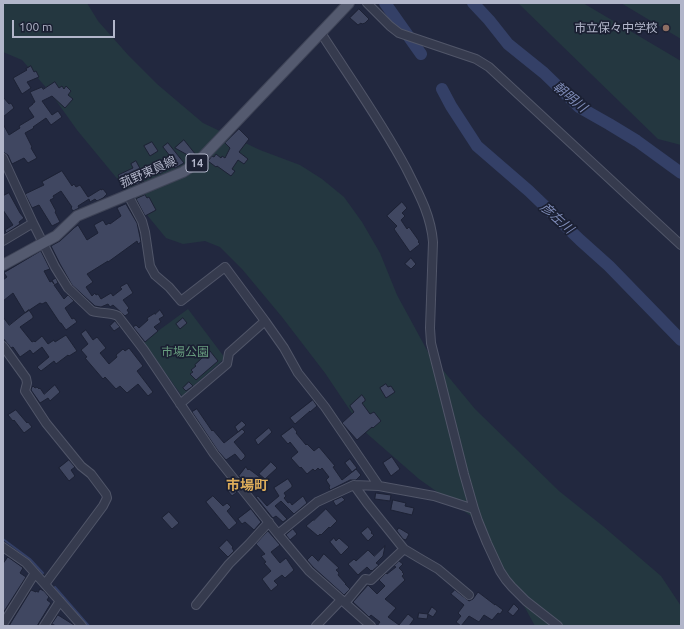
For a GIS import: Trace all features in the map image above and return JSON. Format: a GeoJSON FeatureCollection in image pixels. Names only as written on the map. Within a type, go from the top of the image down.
{"type":"FeatureCollection","features":[{"type":"Feature","properties":{"kind":"main road","name":"菰野東員線"},"geometry":{"type":"LineString","coordinates":[[3,266],[56,236],[77,216],[183,172],[197,162],[350,3]]}},
{"type":"Feature","properties":{"kind":"street"},"geometry":{"type":"LineString","coordinates":[[367,3],[399,33],[476,59],[489,67],[681,245]]}},
{"type":"Feature","properties":{"kind":"street"},"geometry":{"type":"LineString","coordinates":[[321,33],[391,140],[426,209],[433,242],[430,328],[431,343],[464,474],[478,521],[500,571],[506,580],[526,601],[558,626]]}},
{"type":"Feature","properties":{"kind":"street"},"geometry":{"type":"LineString","coordinates":[[3,158],[33,223],[55,267],[68,288],[92,311],[97,313],[114,314],[118,316],[144,350],[214,454],[278,534],[309,571],[371,626]]}},
{"type":"Feature","properties":{"kind":"street"},"geometry":{"type":"LineString","coordinates":[[128,195],[142,221],[150,266],[155,275],[169,287],[181,301],[225,267],[284,348],[298,373],[325,407],[379,486]]}},
{"type":"Feature","properties":{"kind":"street"},"geometry":{"type":"LineString","coordinates":[[3,241],[33,223]]}},
{"type":"Feature","properties":{"kind":"street"},"geometry":{"type":"LineString","coordinates":[[180,404],[227,364],[229,353],[265,321]]}},
{"type":"Feature","properties":{"kind":"street"},"geometry":{"type":"LineString","coordinates":[[3,346],[26,378],[26,394],[46,423],[81,466],[91,474],[106,494],[107,498],[103,506],[45,584]]}},
{"type":"Feature","properties":{"kind":"street"},"geometry":{"type":"LineString","coordinates":[[278,534],[318,502],[354,486],[379,486],[434,496],[474,509]]}},
{"type":"Feature","properties":{"kind":"street"},"geometry":{"type":"LineString","coordinates":[[354,486],[404,549],[438,569],[469,595]]}},
{"type":"Feature","properties":{"kind":"street"},"geometry":{"type":"LineString","coordinates":[[196,605],[229,564],[269,522]]}},
{"type":"Feature","properties":{"kind":"street"},"geometry":{"type":"LineString","coordinates":[[316,626],[365,579],[371,580],[404,549]]}},
{"type":"Feature","properties":{"kind":"street"},"geometry":{"type":"LineString","coordinates":[[4,551],[26,564],[82,626]]}},
{"type":"Feature","properties":{"kind":"street"},"geometry":{"type":"LineString","coordinates":[[3,624],[35,573]]}},
{"type":"Feature","properties":{"kind":"street"},"geometry":{"type":"LineString","coordinates":[[44,626],[60,601]]}},
{"type":"Feature","properties":{"kind":"green space"},"geometry":{"type":"Polygon","coordinates":[[[3,3],[87,3],[98,21],[129,56],[157,84],[203,123],[260,150],[300,165],[322,179],[344,197],[362,222],[380,253],[397,295],[428,352],[475,409],[559,491],[661,576],[681,606],[681,626],[535,626],[490,544],[471,516],[419,479],[364,431],[325,373],[282,317],[242,269],[220,247],[205,241],[183,244],[166,238],[77,130],[50,92],[22,60],[3,52],[3,3]]]}},
{"type":"Feature","properties":{"kind":"green space"},"geometry":{"type":"Polygon","coordinates":[[[518,3],[583,3],[681,61],[681,145],[658,139],[518,3]]]}},
{"type":"Feature","properties":{"kind":"green space","name":"市立保々中学校"},"geometry":{"type":"Polygon","coordinates":[[[621,3],[681,3],[681,39],[621,3]]]}},
{"type":"Feature","properties":{"kind":"green space","name":"市場公園"},"geometry":{"type":"Polygon","coordinates":[[[188,309],[225,358],[182,396],[143,342],[188,309]]]}},
{"type":"Feature","properties":{"kind":"building"},"geometry":{"type":"Polygon","coordinates":[[[359,9],[369,19],[365,23],[358,25],[350,18],[359,9]]]}},
{"type":"Feature","properties":{"kind":"building"},"geometry":{"type":"Polygon","coordinates":[[[31,66],[39,77],[27,82],[31,88],[22,94],[13,78],[31,66]]]}},
{"type":"Feature","properties":{"kind":"building"},"geometry":{"type":"Polygon","coordinates":[[[55,82],[59,88],[62,86],[64,89],[66,86],[71,91],[68,95],[73,99],[65,108],[52,96],[42,101],[52,115],[58,111],[62,117],[51,125],[46,118],[25,133],[37,158],[28,163],[24,158],[12,164],[8,155],[3,152],[3,124],[9,135],[20,128],[19,126],[34,117],[28,108],[35,102],[30,92],[42,87],[43,89],[55,82]]]}},
{"type":"Feature","properties":{"kind":"building"},"geometry":{"type":"Polygon","coordinates":[[[3,97],[9,104],[11,103],[14,108],[3,117],[3,97]]]}},
{"type":"Feature","properties":{"kind":"building"},"geometry":{"type":"Polygon","coordinates":[[[239,129],[249,139],[239,152],[248,159],[244,164],[238,160],[232,169],[235,171],[231,176],[208,161],[216,154],[221,158],[222,156],[225,158],[230,148],[225,143],[239,129]]]}},
{"type":"Feature","properties":{"kind":"building"},"geometry":{"type":"Polygon","coordinates":[[[184,140],[196,155],[193,158],[175,148],[184,140]]]}},
{"type":"Feature","properties":{"kind":"building"},"geometry":{"type":"Polygon","coordinates":[[[152,142],[158,151],[150,156],[144,146],[152,142]]]}},
{"type":"Feature","properties":{"kind":"building"},"geometry":{"type":"Polygon","coordinates":[[[168,143],[184,163],[175,168],[172,165],[160,174],[153,163],[159,160],[161,163],[170,156],[163,147],[168,143]]]}},
{"type":"Feature","properties":{"kind":"building"},"geometry":{"type":"Polygon","coordinates":[[[136,161],[143,174],[144,181],[124,188],[118,175],[133,168],[131,164],[136,161]]]}},
{"type":"Feature","properties":{"kind":"building"},"geometry":{"type":"Polygon","coordinates":[[[62,171],[72,186],[74,184],[76,187],[80,185],[88,197],[101,189],[103,189],[107,194],[97,201],[95,199],[90,202],[89,199],[73,211],[71,208],[72,207],[61,191],[50,200],[60,222],[52,226],[39,205],[32,208],[25,194],[44,185],[42,182],[62,171]]]}},
{"type":"Feature","properties":{"kind":"building"},"geometry":{"type":"Polygon","coordinates":[[[9,193],[24,218],[19,222],[20,224],[6,233],[5,230],[13,225],[3,210],[3,196],[9,193]]]}},
{"type":"Feature","properties":{"kind":"building"},"geometry":{"type":"Polygon","coordinates":[[[145,195],[147,198],[149,197],[156,210],[145,216],[136,199],[145,195]]]}},
{"type":"Feature","properties":{"kind":"building"},"geometry":{"type":"Polygon","coordinates":[[[402,202],[407,208],[402,213],[405,216],[401,220],[407,229],[409,227],[420,244],[410,252],[394,229],[397,226],[387,216],[402,202]]]}},
{"type":"Feature","properties":{"kind":"building"},"geometry":{"type":"Polygon","coordinates":[[[126,204],[137,223],[141,242],[138,244],[137,241],[108,262],[87,274],[93,282],[86,287],[92,296],[95,293],[96,295],[98,294],[101,299],[111,293],[113,296],[122,289],[120,287],[127,283],[133,293],[123,300],[129,308],[127,310],[129,313],[125,316],[113,305],[110,307],[108,304],[101,307],[95,306],[72,285],[51,246],[60,241],[78,225],[87,240],[98,233],[94,225],[103,220],[106,225],[109,223],[110,224],[121,216],[117,208],[126,204]]]}},
{"type":"Feature","properties":{"kind":"building"},"geometry":{"type":"Polygon","coordinates":[[[41,251],[50,269],[44,271],[50,282],[52,281],[54,284],[52,280],[56,278],[58,283],[54,285],[64,299],[68,295],[74,301],[65,308],[72,319],[74,318],[77,322],[66,330],[46,302],[42,304],[40,303],[25,313],[13,293],[3,301],[3,280],[7,277],[4,273],[41,251]]]}},
{"type":"Feature","properties":{"kind":"building"},"geometry":{"type":"Polygon","coordinates":[[[411,258],[416,264],[411,269],[405,264],[411,258]]]}},
{"type":"Feature","properties":{"kind":"building"},"geometry":{"type":"Polygon","coordinates":[[[29,310],[33,318],[20,327],[32,342],[35,342],[42,336],[48,344],[54,340],[55,342],[66,335],[77,351],[69,356],[68,355],[56,364],[54,361],[41,371],[37,367],[49,357],[42,347],[33,354],[30,350],[20,357],[13,347],[11,348],[3,338],[3,317],[9,325],[29,310]]]}},
{"type":"Feature","properties":{"kind":"building"},"geometry":{"type":"Polygon","coordinates":[[[160,310],[164,316],[159,319],[161,322],[154,327],[158,331],[145,342],[133,327],[136,325],[139,328],[148,320],[147,318],[160,310]]]}},
{"type":"Feature","properties":{"kind":"building"},"geometry":{"type":"Polygon","coordinates":[[[183,318],[187,323],[180,329],[176,324],[183,318]]]}},
{"type":"Feature","properties":{"kind":"building"},"geometry":{"type":"Polygon","coordinates":[[[115,321],[120,327],[114,331],[110,326],[115,321]]]}},
{"type":"Feature","properties":{"kind":"building"},"geometry":{"type":"Polygon","coordinates":[[[86,330],[93,340],[97,337],[106,348],[100,353],[109,364],[123,349],[125,351],[129,348],[143,366],[137,371],[153,392],[148,396],[138,384],[127,393],[120,386],[116,389],[105,377],[103,379],[85,358],[87,357],[81,350],[88,344],[81,334],[86,330]]]}},
{"type":"Feature","properties":{"kind":"building"},"geometry":{"type":"Polygon","coordinates":[[[210,351],[218,361],[196,380],[190,374],[193,372],[191,370],[210,351]]]}},
{"type":"Feature","properties":{"kind":"building"},"geometry":{"type":"Polygon","coordinates":[[[189,382],[193,386],[186,391],[183,388],[189,382]]]}},
{"type":"Feature","properties":{"kind":"building"},"geometry":{"type":"Polygon","coordinates":[[[386,384],[388,387],[391,386],[395,392],[386,398],[380,388],[386,384]]]}},
{"type":"Feature","properties":{"kind":"building"},"geometry":{"type":"Polygon","coordinates":[[[55,385],[60,392],[50,401],[48,398],[40,403],[31,390],[33,386],[35,388],[37,387],[39,389],[40,388],[44,394],[55,385]]]}},
{"type":"Feature","properties":{"kind":"building"},"geometry":{"type":"Polygon","coordinates":[[[362,395],[365,401],[362,403],[370,414],[374,412],[381,421],[357,440],[342,423],[354,412],[350,406],[362,395]]]}},
{"type":"Feature","properties":{"kind":"building"},"geometry":{"type":"Polygon","coordinates":[[[313,400],[317,406],[295,424],[290,418],[313,400]]]}},
{"type":"Feature","properties":{"kind":"building"},"geometry":{"type":"Polygon","coordinates":[[[197,409],[212,431],[213,430],[224,443],[242,429],[245,432],[234,442],[245,455],[241,461],[235,454],[226,460],[218,451],[192,412],[197,409]]]}},
{"type":"Feature","properties":{"kind":"building"},"geometry":{"type":"Polygon","coordinates":[[[16,410],[32,427],[24,433],[8,415],[16,410]]]}},
{"type":"Feature","properties":{"kind":"building"},"geometry":{"type":"Polygon","coordinates":[[[242,421],[246,425],[238,432],[235,427],[242,421]]]}},
{"type":"Feature","properties":{"kind":"building"},"geometry":{"type":"Polygon","coordinates":[[[293,427],[306,445],[307,444],[314,451],[319,447],[335,466],[333,467],[342,480],[356,469],[361,475],[356,480],[350,480],[330,490],[330,486],[326,480],[329,477],[322,468],[320,470],[318,468],[315,471],[313,469],[307,474],[291,458],[298,452],[290,442],[288,444],[281,436],[293,427]]]}},
{"type":"Feature","properties":{"kind":"building"},"geometry":{"type":"Polygon","coordinates":[[[269,428],[272,432],[258,445],[255,440],[269,428]]]}},
{"type":"Feature","properties":{"kind":"building"},"geometry":{"type":"Polygon","coordinates":[[[392,457],[400,469],[391,476],[383,463],[392,457]]]}},
{"type":"Feature","properties":{"kind":"building"},"geometry":{"type":"Polygon","coordinates":[[[350,459],[357,468],[352,472],[345,463],[350,459]]]}},
{"type":"Feature","properties":{"kind":"building"},"geometry":{"type":"Polygon","coordinates":[[[69,460],[75,467],[71,470],[75,476],[69,481],[59,468],[69,460]]]}},
{"type":"Feature","properties":{"kind":"building"},"geometry":{"type":"Polygon","coordinates":[[[271,462],[277,468],[265,479],[259,474],[271,462]]]}},
{"type":"Feature","properties":{"kind":"building"},"geometry":{"type":"Polygon","coordinates":[[[246,467],[248,470],[249,469],[261,478],[254,487],[247,482],[246,484],[239,476],[246,467]]]}},
{"type":"Feature","properties":{"kind":"building"},"geometry":{"type":"Polygon","coordinates":[[[288,479],[292,487],[284,493],[286,496],[284,498],[292,505],[303,496],[307,503],[294,514],[281,501],[275,506],[287,519],[283,522],[276,516],[273,518],[256,497],[258,496],[267,506],[279,496],[274,488],[288,479]]]}},
{"type":"Feature","properties":{"kind":"building"},"geometry":{"type":"Polygon","coordinates":[[[233,487],[237,492],[232,496],[228,491],[233,487]]]}},
{"type":"Feature","properties":{"kind":"building"},"geometry":{"type":"Polygon","coordinates":[[[376,493],[391,495],[390,501],[375,499],[376,493]]]}},
{"type":"Feature","properties":{"kind":"building"},"geometry":{"type":"Polygon","coordinates":[[[213,496],[223,506],[227,503],[231,507],[227,511],[237,523],[229,530],[206,502],[213,496]]]}},
{"type":"Feature","properties":{"kind":"building"},"geometry":{"type":"Polygon","coordinates":[[[342,497],[345,500],[336,506],[333,501],[342,497]]]}},
{"type":"Feature","properties":{"kind":"building"},"geometry":{"type":"Polygon","coordinates":[[[393,500],[406,503],[405,506],[414,508],[412,515],[391,510],[393,500]]]}},
{"type":"Feature","properties":{"kind":"building"},"geometry":{"type":"Polygon","coordinates":[[[251,509],[261,522],[254,530],[245,522],[242,524],[238,519],[251,509]]]}},
{"type":"Feature","properties":{"kind":"building"},"geometry":{"type":"Polygon","coordinates":[[[326,509],[337,521],[318,536],[306,526],[326,509]]]}},
{"type":"Feature","properties":{"kind":"building"},"geometry":{"type":"Polygon","coordinates":[[[169,512],[179,523],[172,529],[162,518],[169,512]]]}},
{"type":"Feature","properties":{"kind":"building"},"geometry":{"type":"Polygon","coordinates":[[[368,527],[374,535],[368,541],[361,533],[368,527]]]}},
{"type":"Feature","properties":{"kind":"building"},"geometry":{"type":"Polygon","coordinates":[[[399,528],[409,534],[406,540],[403,539],[397,531],[399,528]]]}},
{"type":"Feature","properties":{"kind":"building"},"geometry":{"type":"Polygon","coordinates":[[[293,529],[297,534],[290,540],[286,535],[293,529]]]}},
{"type":"Feature","properties":{"kind":"building"},"geometry":{"type":"Polygon","coordinates":[[[268,531],[280,545],[271,552],[280,563],[286,558],[294,570],[285,578],[282,575],[274,581],[278,585],[271,591],[262,579],[271,571],[264,563],[266,562],[261,556],[265,554],[256,544],[268,531]]]}},
{"type":"Feature","properties":{"kind":"building"},"geometry":{"type":"Polygon","coordinates":[[[334,538],[336,541],[339,538],[349,547],[341,555],[330,542],[334,538]]]}},
{"type":"Feature","properties":{"kind":"building"},"geometry":{"type":"Polygon","coordinates":[[[227,540],[233,547],[232,548],[234,551],[228,557],[219,548],[227,540]]]}},
{"type":"Feature","properties":{"kind":"building"},"geometry":{"type":"Polygon","coordinates":[[[385,546],[383,556],[376,563],[379,565],[372,571],[367,567],[358,575],[348,564],[354,559],[356,561],[368,550],[374,556],[385,546]]]}},
{"type":"Feature","properties":{"kind":"building"},"geometry":{"type":"Polygon","coordinates":[[[324,554],[339,568],[336,570],[339,573],[338,575],[350,589],[344,595],[307,560],[312,555],[318,561],[324,554]]]}},
{"type":"Feature","properties":{"kind":"building"},"geometry":{"type":"Polygon","coordinates":[[[8,557],[23,568],[20,573],[26,577],[3,613],[3,564],[8,557]]]}},
{"type":"Feature","properties":{"kind":"building"},"geometry":{"type":"Polygon","coordinates":[[[399,561],[403,564],[399,568],[404,574],[402,576],[405,580],[385,599],[396,608],[388,617],[399,625],[408,614],[414,619],[409,626],[377,626],[380,622],[371,615],[369,617],[353,602],[368,585],[377,594],[385,586],[379,580],[386,573],[387,574],[396,567],[394,566],[399,561]]]}},
{"type":"Feature","properties":{"kind":"building"},"geometry":{"type":"Polygon","coordinates":[[[40,589],[49,597],[47,600],[51,603],[37,626],[9,626],[31,590],[38,592],[40,589]]]}},
{"type":"Feature","properties":{"kind":"building"},"geometry":{"type":"Polygon","coordinates":[[[455,590],[469,601],[473,599],[478,592],[503,610],[492,620],[484,615],[479,622],[469,616],[461,626],[456,622],[461,616],[458,613],[464,605],[451,594],[455,590]]]}},
{"type":"Feature","properties":{"kind":"building"},"geometry":{"type":"Polygon","coordinates":[[[514,604],[519,609],[513,616],[508,612],[514,604]]]}},
{"type":"Feature","properties":{"kind":"building"},"geometry":{"type":"Polygon","coordinates":[[[432,607],[437,611],[433,617],[428,614],[432,607]]]}},
{"type":"Feature","properties":{"kind":"building"},"geometry":{"type":"Polygon","coordinates":[[[419,613],[428,614],[427,619],[418,618],[419,613]]]}},
{"type":"Feature","properties":{"kind":"building"},"geometry":{"type":"Polygon","coordinates":[[[58,615],[75,626],[56,626],[52,624],[58,615]]]}},
{"type":"Feature","properties":{"kind":"waterway","name":"彦左川"},"geometry":{"type":"LineString","coordinates":[[385,3],[421,54]]}},
{"type":"Feature","properties":{"kind":"waterway","name":"朝明川"},"geometry":{"type":"LineString","coordinates":[[473,3],[508,44],[544,73],[579,107],[637,141],[681,173]]}},
{"type":"Feature","properties":{"kind":"waterway","name":"彦左川"},"geometry":{"type":"LineString","coordinates":[[442,89],[451,106],[477,146],[529,191],[609,266],[681,340]]}},
{"type":"Feature","properties":{"kind":"waterway"},"geometry":{"type":"LineString","coordinates":[[3,539],[30,559],[43,573]]}},
{"type":"Feature","properties":{"kind":"waterway"},"geometry":{"type":"LineString","coordinates":[[55,587],[89,626]]}},
{"type":"Feature","properties":{"kind":"place","name":"市立保々中学校"},"geometry":{"type":"Point","coordinates":[666,28]}},
{"type":"Feature","properties":{"kind":"district","name":"市場町"},"geometry":{"type":"Point","coordinates":[247,485]}}]}
